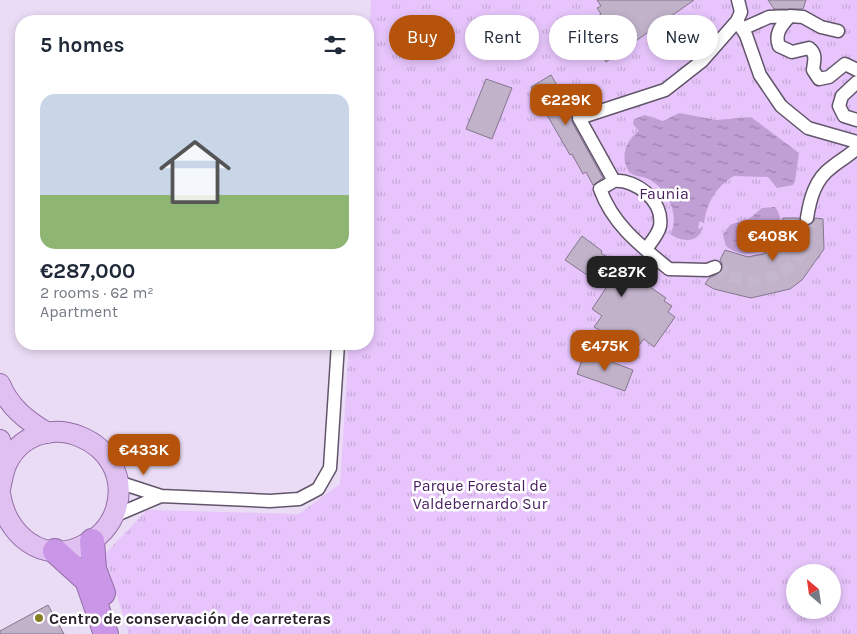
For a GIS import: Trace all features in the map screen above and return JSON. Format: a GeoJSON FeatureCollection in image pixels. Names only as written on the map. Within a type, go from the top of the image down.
{"type":"FeatureCollection","features":[{"type":"Feature","properties":{"kind":"highway"},"geometry":{"type":"LineString","coordinates":[[92,541],[94,570],[119,634]]}},
{"type":"Feature","properties":{"kind":"highway"},"geometry":{"type":"LineString","coordinates":[[55,551],[87,580],[106,634]]}},
{"type":"Feature","properties":{"kind":"main road"},"geometry":{"type":"LineString","coordinates":[[0,384],[21,416],[48,433]]}},
{"type":"Feature","properties":{"kind":"main road"},"geometry":{"type":"LineString","coordinates":[[0,489],[7,463],[24,444],[48,433],[72,433],[94,443],[110,460],[118,482],[119,499],[114,516],[105,530],[92,541],[80,548],[55,551],[37,547],[24,540],[6,518],[0,493]]}},
{"type":"Feature","properties":{"kind":"main road"},"geometry":{"type":"LineString","coordinates":[[0,440],[7,463]]}},
{"type":"Feature","properties":{"kind":"main road"},"geometry":{"type":"LineString","coordinates":[[0,538],[24,540]]}},
{"type":"Feature","properties":{"kind":"street"},"geometry":{"type":"LineString","coordinates":[[738,0],[741,12],[740,25],[760,75],[781,106],[808,128],[857,142]]}},
{"type":"Feature","properties":{"kind":"street"},"geometry":{"type":"LineString","coordinates":[[790,16],[779,29],[777,39],[779,46],[792,52],[808,48],[812,50],[815,56],[814,74],[819,79],[829,77],[840,66],[845,64],[857,70]]}},
{"type":"Feature","properties":{"kind":"street"},"geometry":{"type":"LineString","coordinates":[[614,181],[579,118],[665,90],[702,61],[740,25],[769,17],[790,16],[803,17],[821,27],[838,31]]}},
{"type":"Feature","properties":{"kind":"street"},"geometry":{"type":"LineString","coordinates":[[857,82],[842,96],[839,106],[844,116],[857,120]]}},
{"type":"Feature","properties":{"kind":"street"},"geometry":{"type":"LineString","coordinates":[[808,218],[810,200],[820,179],[832,166],[846,158],[857,148]]}},
{"type":"Feature","properties":{"kind":"street"},"geometry":{"type":"LineString","coordinates":[[646,249],[657,234],[660,226],[658,208],[648,194],[620,181],[614,181],[600,189],[605,204],[618,224],[646,249],[669,269],[707,270],[715,267]]}},
{"type":"Feature","properties":{"kind":"street"},"geometry":{"type":"LineString","coordinates":[[118,482],[161,496],[270,501],[299,499],[318,489],[330,468],[338,350]]}},
{"type":"Feature","properties":{"kind":"street"},"geometry":{"type":"LineString","coordinates":[[114,516],[161,496]]}},
{"type":"Feature","properties":{"kind":"green space"},"geometry":{"type":"Polygon","coordinates":[[[371,0],[857,0],[857,634],[129,634],[104,555],[147,510],[299,514],[340,484],[349,350],[374,350],[374,15],[370,15],[371,0]]]}},
{"type":"Feature","properties":{"kind":"water"},"geometry":{"type":"Polygon","coordinates":[[[679,113],[716,120],[751,117],[799,153],[793,185],[777,188],[768,177],[734,176],[722,185],[713,196],[707,209],[704,223],[700,221],[699,229],[703,226],[698,236],[690,240],[674,237],[670,234],[674,219],[667,196],[650,180],[629,172],[625,161],[625,150],[627,144],[639,131],[633,124],[634,119],[645,115],[663,121],[679,113]]]}},
{"type":"Feature","properties":{"kind":"water"},"geometry":{"type":"Polygon","coordinates":[[[775,207],[780,218],[780,228],[776,238],[768,246],[748,254],[737,252],[726,246],[723,235],[730,225],[750,218],[762,208],[775,207]]]}},
{"type":"Feature","properties":{"kind":"building"},"geometry":{"type":"Polygon","coordinates":[[[597,0],[694,0],[673,15],[647,15],[647,33],[637,40],[637,15],[600,15],[601,14],[597,8],[601,6],[597,0]]]}},
{"type":"Feature","properties":{"kind":"building"},"geometry":{"type":"Polygon","coordinates":[[[768,0],[806,0],[803,9],[774,9],[768,0]]]}},
{"type":"Feature","properties":{"kind":"building"},"geometry":{"type":"Polygon","coordinates":[[[551,75],[573,113],[572,122],[603,178],[593,185],[586,172],[583,174],[572,154],[570,155],[531,87],[551,75]]]}},
{"type":"Feature","properties":{"kind":"building"},"geometry":{"type":"Polygon","coordinates":[[[486,79],[512,88],[492,139],[466,129],[486,79]]]}},
{"type":"Feature","properties":{"kind":"building"},"geometry":{"type":"Polygon","coordinates":[[[783,218],[799,218],[801,224],[806,226],[813,224],[815,218],[823,219],[824,249],[802,280],[790,289],[751,298],[714,289],[705,284],[709,278],[722,272],[723,265],[720,260],[725,250],[748,257],[763,254],[772,247],[781,234],[783,218]]]}},
{"type":"Feature","properties":{"kind":"building"},"geometry":{"type":"Polygon","coordinates":[[[582,236],[602,251],[601,253],[666,298],[664,301],[672,306],[668,312],[675,317],[654,347],[644,339],[639,345],[625,335],[620,342],[594,327],[602,316],[592,309],[606,288],[565,260],[582,236]]]}},
{"type":"Feature","properties":{"kind":"building"},"geometry":{"type":"Polygon","coordinates":[[[585,352],[633,370],[625,391],[577,374],[585,352]]]}},
{"type":"Feature","properties":{"kind":"building","name":"Centro de conservación de carreteras"},"geometry":{"type":"Polygon","coordinates":[[[48,605],[64,634],[0,634],[0,631],[48,605]]]}},
{"type":"Feature","properties":{"kind":"tunnel"},"geometry":{"type":"LineString","coordinates":[[715,267],[748,281],[768,279],[784,271],[798,258],[808,242],[810,226],[807,218]]}},
{"type":"Feature","properties":{"kind":"place","name":"Centro de conservación de carreteras"},"geometry":{"type":"Point","coordinates":[39,618]}},
{"type":"Feature","properties":{"kind":"park label","name":"Faunia"},"geometry":{"type":"Point","coordinates":[664,193]}},
{"type":"Feature","properties":{"kind":"park label","name":"Parque Forestal de Valdebernardo Sur"},"geometry":{"type":"Point","coordinates":[480,494]}}]}
